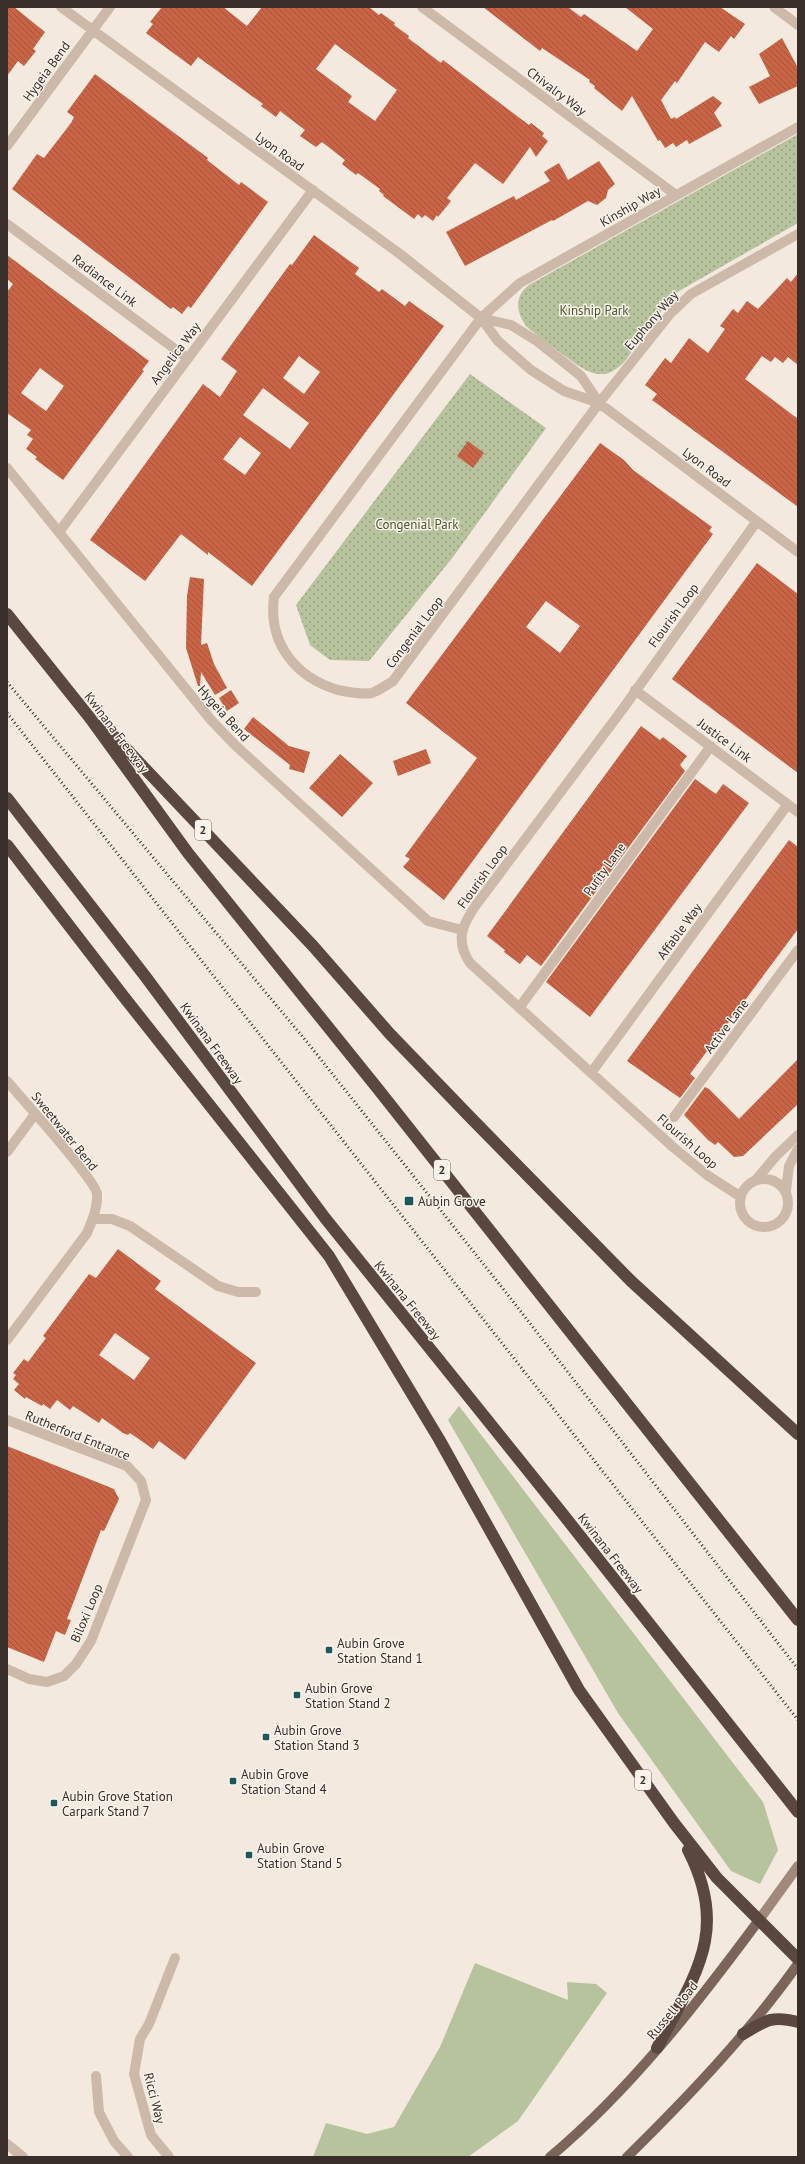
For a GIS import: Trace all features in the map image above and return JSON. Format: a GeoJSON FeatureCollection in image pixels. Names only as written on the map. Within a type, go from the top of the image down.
{"type":"FeatureCollection","features":[{"type":"Feature","properties":{"kind":"highway","name":"Kwinana Freeway"},"geometry":{"type":"LineString","coordinates":[[7,614],[90,718],[188,853],[378,1089],[798,1620]]}},
{"type":"Feature","properties":{"kind":"highway","name":"2"},"geometry":{"type":"LineString","coordinates":[[90,718],[115,737],[313,946],[390,1034],[626,1276],[798,1434]]}},
{"type":"Feature","properties":{"kind":"highway","name":"Kwinana Freeway"},"geometry":{"type":"LineString","coordinates":[[7,798],[145,976],[324,1218],[562,1513],[798,1812]]}},
{"type":"Feature","properties":{"kind":"highway","name":"2"},"geometry":{"type":"LineString","coordinates":[[7,845],[124,997],[329,1256],[440,1439],[579,1690],[674,1823],[717,1878],[798,1959]]}},
{"type":"Feature","properties":{"kind":"highway"},"geometry":{"type":"LineString","coordinates":[[658,2048],[696,1972],[705,1942],[708,1921],[706,1898],[696,1866],[674,1823]]}},
{"type":"Feature","properties":{"kind":"highway"},"geometry":{"type":"LineString","coordinates":[[743,2034],[769,2019],[784,2018],[798,2022]]}},
{"type":"Feature","properties":{"kind":"main road","name":"Russell Road"},"geometry":{"type":"LineString","coordinates":[[550,2157],[612,2098],[658,2048],[692,2007],[759,1920],[798,1866]]}},
{"type":"Feature","properties":{"kind":"main road"},"geometry":{"type":"LineString","coordinates":[[627,2157],[704,2078],[743,2034],[798,1964]]}},
{"type":"Feature","properties":{"kind":"street","name":"Lyon Road"},"geometry":{"type":"LineString","coordinates":[[61,7],[400,254],[481,318],[498,341],[531,370],[564,391],[599,403],[798,552]]}},
{"type":"Feature","properties":{"kind":"street","name":"Hygeia Bend"},"geometry":{"type":"LineString","coordinates":[[7,146],[110,7]]}},
{"type":"Feature","properties":{"kind":"street","name":"Chivalry Way"},"geometry":{"type":"LineString","coordinates":[[422,7],[676,195]]}},
{"type":"Feature","properties":{"kind":"street"},"geometry":{"type":"LineString","coordinates":[[774,7],[798,25]]}},
{"type":"Feature","properties":{"kind":"street","name":"Kinship Way"},"geometry":{"type":"LineString","coordinates":[[481,318],[520,283],[798,127]]}},
{"type":"Feature","properties":{"kind":"street","name":"Angelica Way"},"geometry":{"type":"LineString","coordinates":[[59,532],[312,190]]}},
{"type":"Feature","properties":{"kind":"street","name":"Radiance Link"},"geometry":{"type":"LineString","coordinates":[[7,224],[187,358]]}},
{"type":"Feature","properties":{"kind":"street","name":"Euphony Way"},"geometry":{"type":"LineString","coordinates":[[599,403],[670,314],[690,294],[798,234]]}},
{"type":"Feature","properties":{"kind":"street","name":"Lyon Road"},"geometry":{"type":"LineString","coordinates":[[481,318],[511,325],[537,341],[581,376],[599,403]]}},
{"type":"Feature","properties":{"kind":"street","name":"Congenial Loop"},"geometry":{"type":"LineString","coordinates":[[481,318],[274,597],[272,614],[275,630],[285,653],[301,672],[320,685],[348,692],[371,693],[393,681],[599,403]]}},
{"type":"Feature","properties":{"kind":"street","name":"Hygeia Bend"},"geometry":{"type":"LineString","coordinates":[[7,468],[211,720],[235,746],[428,921],[462,930]]}},
{"type":"Feature","properties":{"kind":"street","name":"Flourish Loop"},"geometry":{"type":"LineString","coordinates":[[741,1197],[707,1175],[591,1073],[470,963],[463,952],[462,930],[474,908],[636,690],[757,521]]}},
{"type":"Feature","properties":{"kind":"street","name":"Justice Link"},"geometry":{"type":"LineString","coordinates":[[636,690],[798,812]]}},
{"type":"Feature","properties":{"kind":"street","name":"Purity Lane"},"geometry":{"type":"LineString","coordinates":[[519,1008],[711,746]]}},
{"type":"Feature","properties":{"kind":"street","name":"Affable Way"},"geometry":{"type":"LineString","coordinates":[[591,1073],[788,804]]}},
{"type":"Feature","properties":{"kind":"street","name":"Active Lane"},"geometry":{"type":"LineString","coordinates":[[674,1117],[798,950]]}},
{"type":"Feature","properties":{"kind":"street","name":"Sweetwater Bend"},"geometry":{"type":"LineString","coordinates":[[7,1081],[82,1169],[97,1193],[93,1219],[87,1233],[7,1340]]}},
{"type":"Feature","properties":{"kind":"street"},"geometry":{"type":"LineString","coordinates":[[7,1152],[36,1114]]}},
{"type":"Feature","properties":{"kind":"street"},"geometry":{"type":"LineString","coordinates":[[798,1135],[776,1156],[756,1180],[746,1186],[741,1197],[741,1209],[746,1219],[758,1226],[765,1227],[777,1223],[787,1212],[788,1205],[786,1191],[789,1166],[798,1149]]}},
{"type":"Feature","properties":{"kind":"street"},"geometry":{"type":"LineString","coordinates":[[756,1180],[769,1179],[781,1185],[786,1191]]}},
{"type":"Feature","properties":{"kind":"street"},"geometry":{"type":"LineString","coordinates":[[93,1219],[112,1219],[130,1226],[218,1286],[238,1292],[256,1292]]}},
{"type":"Feature","properties":{"kind":"street","name":"Rutherford Entrance"},"geometry":{"type":"LineString","coordinates":[[7,1420],[127,1466],[141,1481],[146,1500]]}},
{"type":"Feature","properties":{"kind":"street","name":"Biloxi Loop"},"geometry":{"type":"LineString","coordinates":[[7,1669],[29,1679],[47,1682],[64,1676],[76,1664],[91,1641],[146,1500]]}},
{"type":"Feature","properties":{"kind":"street","name":"Ricci Way"},"geometry":{"type":"LineString","coordinates":[[169,2157],[151,2134],[134,2074],[140,2039],[149,2024],[175,1958]]}},
{"type":"Feature","properties":{"kind":"street"},"geometry":{"type":"LineString","coordinates":[[96,2076],[99,2112],[114,2141],[128,2157]]}},
{"type":"Feature","properties":{"kind":"street"},"geometry":{"type":"LineString","coordinates":[[7,2144],[23,2157]]}},
{"type":"Feature","properties":{"kind":"green space","name":"Kinship Park"},"geometry":{"type":"Polygon","coordinates":[[[798,134],[798,223],[679,291],[667,303],[625,361],[617,369],[608,373],[600,374],[592,373],[584,369],[527,327],[523,322],[518,305],[521,294],[529,285],[798,134]]]}},
{"type":"Feature","properties":{"kind":"green space","name":"Congenial Park"},"geometry":{"type":"Polygon","coordinates":[[[470,374],[546,428],[453,557],[369,661],[330,660],[310,645],[296,605],[470,374]]]}},
{"type":"Feature","properties":{"kind":"green space"},"geometry":{"type":"Polygon","coordinates":[[[459,1406],[763,1802],[778,1850],[760,1884],[731,1871],[618,1713],[448,1420],[459,1406]]]}},
{"type":"Feature","properties":{"kind":"green space"},"geometry":{"type":"Polygon","coordinates":[[[475,1963],[568,2000],[567,1982],[596,1984],[607,1993],[518,2121],[468,2157],[313,2157],[326,2123],[367,2134],[394,2127],[440,2047],[475,1963]]]}},
{"type":"Feature","properties":{"kind":"building"},"geometry":{"type":"Polygon","coordinates":[[[7,7],[14,7],[45,32],[33,49],[36,51],[24,66],[18,61],[7,76],[7,7]]]}},
{"type":"Feature","properties":{"kind":"building"},"geometry":{"type":"Polygon","coordinates":[[[162,7],[223,7],[247,26],[262,7],[369,7],[379,15],[381,13],[395,23],[394,25],[409,36],[408,38],[441,63],[443,60],[529,125],[531,123],[544,133],[542,136],[548,141],[536,157],[530,147],[503,184],[475,163],[447,198],[451,201],[438,217],[437,215],[433,221],[425,215],[422,218],[418,214],[414,219],[383,196],[384,195],[379,191],[380,189],[358,173],[356,175],[342,164],[345,160],[322,142],[316,147],[300,136],[305,130],[280,111],[276,117],[261,106],[263,104],[198,57],[191,66],[146,33],[153,24],[150,22],[162,7]],[[335,44],[316,69],[352,96],[348,102],[375,121],[397,90],[335,44]]]}},
{"type":"Feature","properties":{"kind":"building"},"geometry":{"type":"Polygon","coordinates":[[[483,7],[568,7],[581,17],[584,14],[637,51],[653,29],[625,7],[720,7],[745,24],[734,39],[731,36],[719,52],[705,42],[677,83],[675,81],[661,100],[671,119],[675,117],[676,119],[713,96],[722,103],[714,113],[722,126],[689,144],[687,140],[676,147],[673,143],[665,148],[660,140],[658,141],[632,96],[622,111],[594,88],[595,86],[589,82],[590,80],[542,48],[540,51],[483,7]]]}},
{"type":"Feature","properties":{"kind":"building"},"geometry":{"type":"Polygon","coordinates":[[[782,38],[798,68],[798,86],[759,104],[749,87],[770,76],[759,54],[782,38]]]}},
{"type":"Feature","properties":{"kind":"building"},"geometry":{"type":"Polygon","coordinates":[[[95,74],[208,158],[207,160],[239,185],[241,182],[268,202],[191,308],[188,306],[182,314],[173,307],[171,309],[12,189],[37,154],[44,158],[71,123],[74,117],[67,112],[95,74]]]}},
{"type":"Feature","properties":{"kind":"building"},"geometry":{"type":"Polygon","coordinates":[[[599,161],[615,184],[608,190],[606,198],[597,205],[588,201],[553,221],[552,220],[465,266],[446,232],[514,196],[516,200],[550,181],[544,172],[559,163],[568,180],[599,161]]]}},
{"type":"Feature","properties":{"kind":"building"},"geometry":{"type":"Polygon","coordinates":[[[314,235],[359,268],[355,274],[379,292],[382,289],[405,306],[409,301],[444,326],[252,586],[208,552],[208,555],[181,534],[145,581],[90,540],[203,384],[220,397],[237,371],[221,359],[290,264],[292,265],[314,235]],[[299,356],[283,378],[304,394],[320,372],[299,356]],[[263,388],[243,415],[290,449],[309,423],[263,388]],[[240,437],[223,459],[245,475],[261,453],[240,437]]]}},
{"type":"Feature","properties":{"kind":"building"},"geometry":{"type":"Polygon","coordinates":[[[7,255],[149,361],[142,370],[144,371],[63,480],[35,459],[37,457],[26,449],[33,439],[27,435],[31,430],[7,413],[7,292],[13,284],[7,279],[7,255]],[[40,368],[21,393],[46,411],[64,386],[40,368]]]}},
{"type":"Feature","properties":{"kind":"building"},"geometry":{"type":"Polygon","coordinates":[[[798,273],[798,365],[788,357],[783,363],[775,357],[771,362],[762,356],[745,379],[798,419],[798,507],[652,400],[657,394],[645,385],[665,358],[671,363],[689,338],[708,353],[725,329],[720,326],[733,309],[738,313],[747,301],[758,309],[787,278],[791,282],[798,273]]]}},
{"type":"Feature","properties":{"kind":"building"},"geometry":{"type":"Polygon","coordinates":[[[468,441],[484,453],[473,468],[457,456],[468,441]]]}},
{"type":"Feature","properties":{"kind":"building"},"geometry":{"type":"Polygon","coordinates":[[[600,443],[624,460],[633,470],[712,527],[709,531],[713,534],[444,900],[403,867],[410,859],[405,856],[477,758],[406,703],[600,443]],[[546,601],[526,627],[560,653],[580,626],[546,601]]]}},
{"type":"Feature","properties":{"kind":"building"},"geometry":{"type":"Polygon","coordinates":[[[757,563],[798,594],[798,773],[672,679],[757,563]]]}},
{"type":"Feature","properties":{"kind":"building"},"geometry":{"type":"Polygon","coordinates":[[[190,577],[204,579],[201,645],[207,643],[214,664],[227,688],[215,695],[201,672],[200,686],[198,686],[186,648],[187,596],[190,577]]]}},
{"type":"Feature","properties":{"kind":"building"},"geometry":{"type":"Polygon","coordinates":[[[231,690],[239,703],[227,711],[219,698],[231,690]]]}},
{"type":"Feature","properties":{"kind":"building"},"geometry":{"type":"Polygon","coordinates":[[[253,717],[289,746],[310,752],[304,773],[289,769],[290,765],[244,729],[253,717]]]}},
{"type":"Feature","properties":{"kind":"building"},"geometry":{"type":"Polygon","coordinates":[[[641,726],[660,740],[663,737],[687,756],[680,765],[685,771],[541,966],[527,955],[520,964],[504,952],[505,950],[487,936],[641,726]]]}},
{"type":"Feature","properties":{"kind":"building"},"geometry":{"type":"Polygon","coordinates":[[[426,749],[431,763],[398,776],[393,761],[426,749]]]}},
{"type":"Feature","properties":{"kind":"building"},"geometry":{"type":"Polygon","coordinates":[[[340,754],[373,783],[342,817],[309,788],[340,754]]]}},
{"type":"Feature","properties":{"kind":"building"},"geometry":{"type":"Polygon","coordinates":[[[695,779],[716,794],[723,784],[749,803],[590,1017],[546,982],[695,779]]]}},
{"type":"Feature","properties":{"kind":"building"},"geometry":{"type":"Polygon","coordinates":[[[789,840],[798,847],[798,929],[690,1074],[695,1078],[680,1098],[627,1061],[789,840]]]}},
{"type":"Feature","properties":{"kind":"building"},"geometry":{"type":"Polygon","coordinates":[[[798,1059],[798,1104],[743,1156],[734,1157],[718,1142],[715,1145],[708,1140],[684,1115],[705,1087],[709,1089],[739,1119],[798,1059]]]}},
{"type":"Feature","properties":{"kind":"building"},"geometry":{"type":"Polygon","coordinates":[[[118,1249],[161,1281],[155,1289],[256,1363],[185,1460],[159,1441],[153,1449],[130,1433],[128,1435],[123,1433],[102,1418],[99,1423],[73,1406],[70,1410],[57,1400],[50,1409],[43,1404],[42,1406],[26,1397],[25,1399],[14,1390],[19,1384],[13,1379],[16,1375],[13,1373],[24,1359],[28,1362],[46,1338],[43,1336],[89,1274],[96,1278],[118,1249]],[[115,1333],[99,1355],[134,1380],[150,1358],[115,1333]]]}},
{"type":"Feature","properties":{"kind":"building"},"geometry":{"type":"Polygon","coordinates":[[[7,1446],[114,1489],[119,1499],[104,1531],[101,1530],[67,1619],[71,1620],[65,1635],[56,1631],[44,1662],[7,1647],[7,1446]]]}},
{"type":"Feature","properties":{"kind":"railway"},"geometry":{"type":"LineString","coordinates":[[7,682],[307,1042],[508,1295],[798,1669]]}},
{"type":"Feature","properties":{"kind":"railway"},"geometry":{"type":"LineString","coordinates":[[7,713],[798,1720]]}},
{"type":"Feature","properties":{"kind":"place","name":"Aubin Grove"},"geometry":{"type":"Point","coordinates":[409,1201]}},
{"type":"Feature","properties":{"kind":"place","name":"Aubin Grove Station Stand 1"},"geometry":{"type":"Point","coordinates":[329,1650]}},
{"type":"Feature","properties":{"kind":"place","name":"Aubin Grove Station Stand 2"},"geometry":{"type":"Point","coordinates":[297,1695]}},
{"type":"Feature","properties":{"kind":"place","name":"Aubin Grove Station Stand 3"},"geometry":{"type":"Point","coordinates":[266,1737]}},
{"type":"Feature","properties":{"kind":"place","name":"Aubin Grove Station Stand 4"},"geometry":{"type":"Point","coordinates":[233,1781]}},
{"type":"Feature","properties":{"kind":"place","name":"Aubin Grove Station Carpark Stand 7"},"geometry":{"type":"Point","coordinates":[54,1803]}},
{"type":"Feature","properties":{"kind":"place","name":"Aubin Grove Station Stand 5"},"geometry":{"type":"Point","coordinates":[249,1855]}}]}
